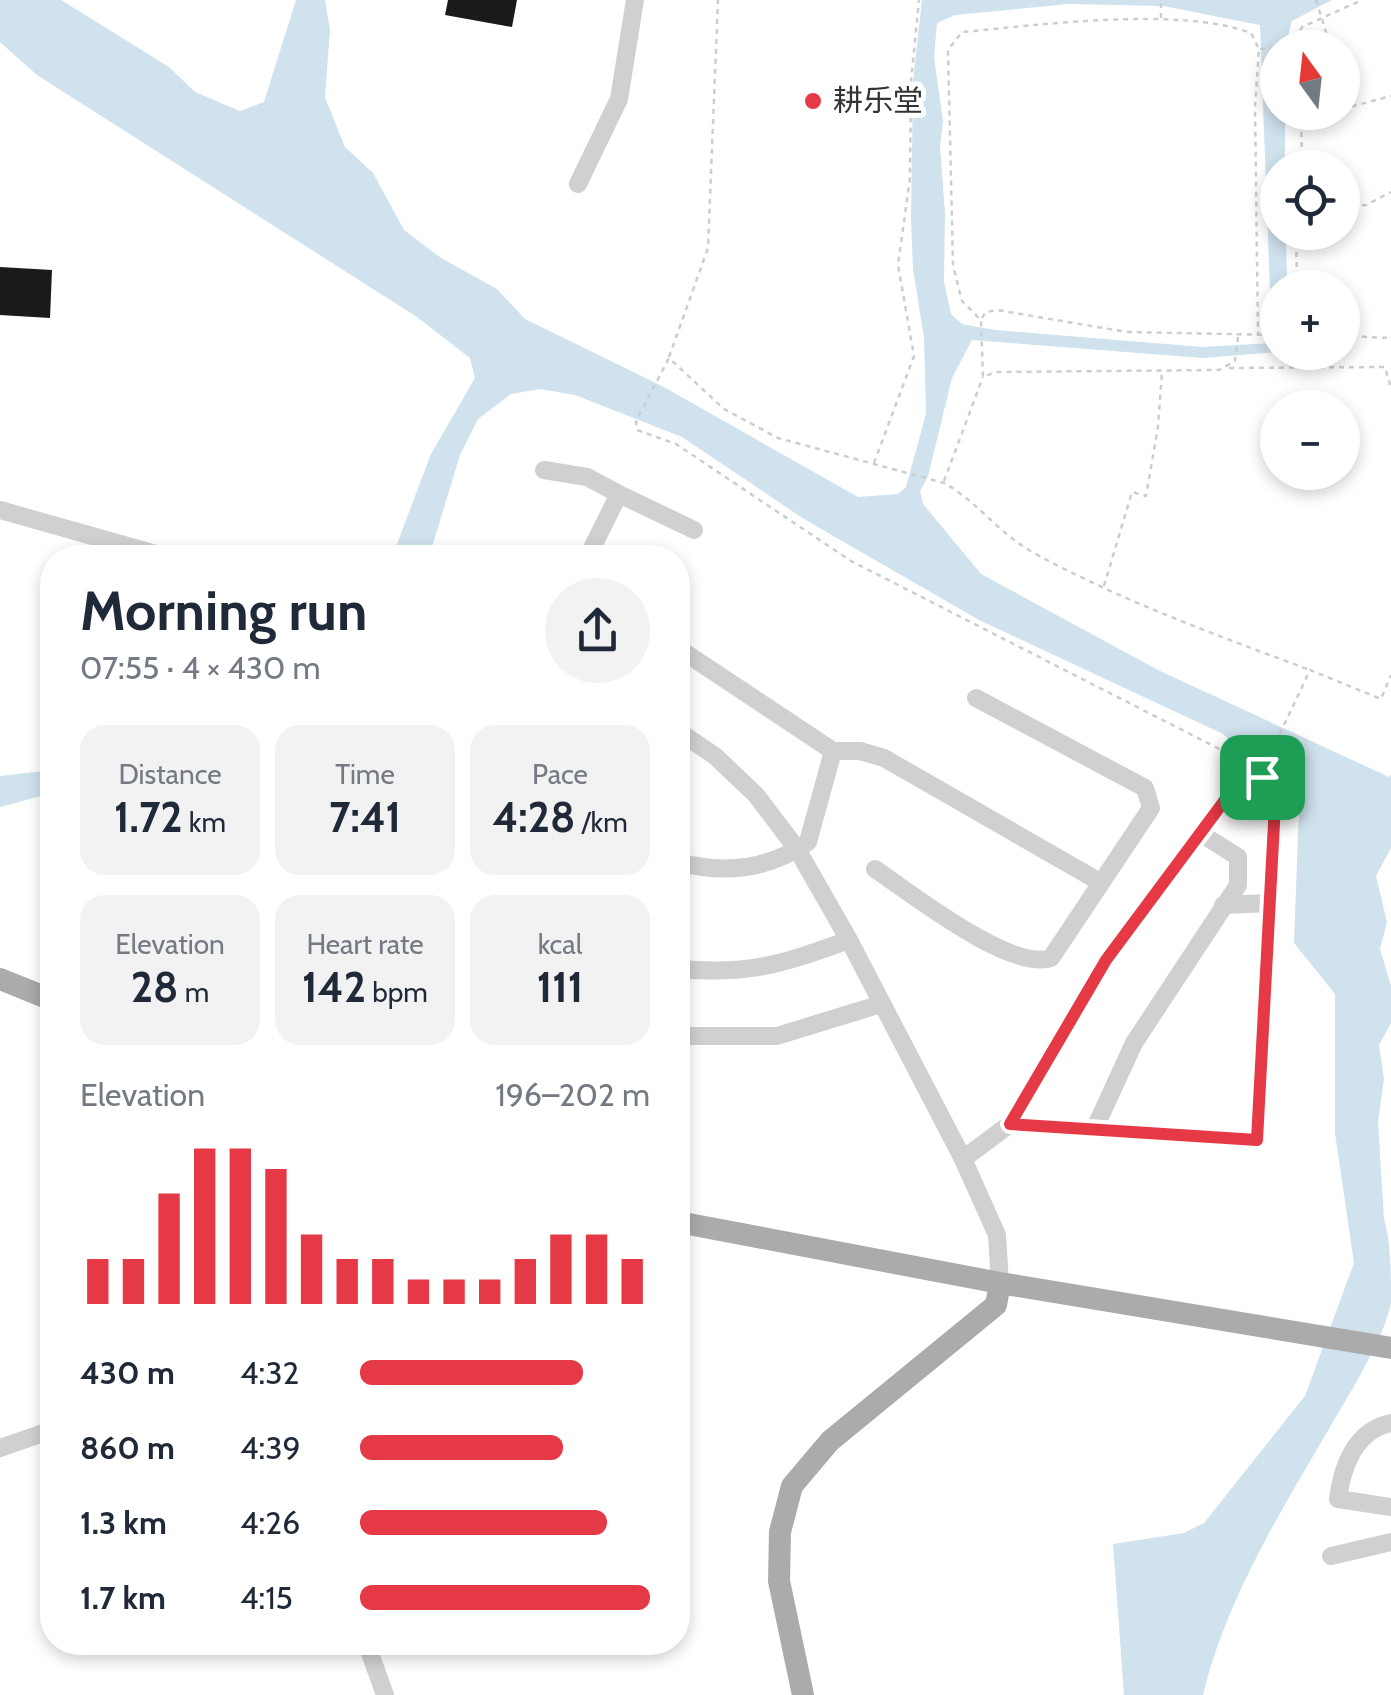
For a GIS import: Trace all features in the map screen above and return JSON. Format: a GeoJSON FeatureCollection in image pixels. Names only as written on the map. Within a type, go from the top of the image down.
{"type":"FeatureCollection","features":[{"type":"Feature","properties":{"kind":"main road"},"geometry":{"type":"LineString","coordinates":[[0,979],[40,995]]}},
{"type":"Feature","properties":{"kind":"main road"},"geometry":{"type":"LineString","coordinates":[[690,1224],[1000,1284],[1391,1348]]}},
{"type":"Feature","properties":{"kind":"main road"},"geometry":{"type":"LineString","coordinates":[[804,1695],[780,1581],[780,1532],[792,1486],[830,1440],[996,1305],[1000,1284]]}},
{"type":"Feature","properties":{"kind":"street"},"geometry":{"type":"LineString","coordinates":[[578,184],[619,99],[635,0]]}},
{"type":"Feature","properties":{"kind":"street"},"geometry":{"type":"LineString","coordinates":[[544,470],[587,477],[694,530]]}},
{"type":"Feature","properties":{"kind":"street"},"geometry":{"type":"LineString","coordinates":[[594,545],[619,494]]}},
{"type":"Feature","properties":{"kind":"street"},"geometry":{"type":"LineString","coordinates":[[0,510],[124,545]]}},
{"type":"Feature","properties":{"kind":"street"},"geometry":{"type":"LineString","coordinates":[[690,656],[833,750],[860,751],[884,758],[1100,882]]}},
{"type":"Feature","properties":{"kind":"street"},"geometry":{"type":"LineString","coordinates":[[874,869],[970,932],[1014,955],[1043,961],[1051,958],[1151,808],[1146,788],[976,698]]}},
{"type":"Feature","properties":{"kind":"street"},"geometry":{"type":"LineString","coordinates":[[690,739],[716,756],[756,795],[797,849],[849,940],[963,1159],[996,1235],[1000,1284]]}},
{"type":"Feature","properties":{"kind":"street"},"geometry":{"type":"LineString","coordinates":[[690,865],[709,870],[740,870],[808,842],[833,750]]}},
{"type":"Feature","properties":{"kind":"street"},"geometry":{"type":"LineString","coordinates":[[963,1159],[1010,1124],[1106,960],[1248,769],[1276,786],[1257,1140],[1010,1124]]}},
{"type":"Feature","properties":{"kind":"street"},"geometry":{"type":"LineString","coordinates":[[1094,1130],[1134,1043],[1238,885],[1238,857],[1200,834]]}},
{"type":"Feature","properties":{"kind":"street"},"geometry":{"type":"LineString","coordinates":[[1224,905],[1270,903]]}},
{"type":"Feature","properties":{"kind":"street"},"geometry":{"type":"LineString","coordinates":[[690,969],[760,970],[849,940]]}},
{"type":"Feature","properties":{"kind":"street"},"geometry":{"type":"LineString","coordinates":[[690,1036],[777,1036],[881,1004]]}},
{"type":"Feature","properties":{"kind":"street"},"geometry":{"type":"LineString","coordinates":[[1391,1423],[1366,1434],[1350,1454],[1338,1500],[1391,1507]]}},
{"type":"Feature","properties":{"kind":"street"},"geometry":{"type":"LineString","coordinates":[[0,1448],[40,1434]]}},
{"type":"Feature","properties":{"kind":"street"},"geometry":{"type":"LineString","coordinates":[[1330,1556],[1391,1542]]}},
{"type":"Feature","properties":{"kind":"street"},"geometry":{"type":"LineString","coordinates":[[370,1655],[384,1695]]}},
{"type":"Feature","properties":{"kind":"path"},"geometry":{"type":"LineString","coordinates":[[718,0],[708,248],[669,358],[636,421],[638,430],[676,444],[851,561],[1237,758]]}},
{"type":"Feature","properties":{"kind":"path"},"geometry":{"type":"LineString","coordinates":[[874,465],[914,356],[898,265],[910,178],[911,81],[920,0]]}},
{"type":"Feature","properties":{"kind":"path"},"geometry":{"type":"LineString","coordinates":[[1161,20],[1162,0]]}},
{"type":"Feature","properties":{"kind":"path"},"geometry":{"type":"LineString","coordinates":[[1316,0],[1326,30]]}},
{"type":"Feature","properties":{"kind":"path"},"geometry":{"type":"LineString","coordinates":[[1300,30],[1362,0]]}},
{"type":"Feature","properties":{"kind":"path"},"geometry":{"type":"LineString","coordinates":[[944,483],[983,377],[981,320],[986,312],[997,310],[1127,332],[1238,339],[1258,336],[1255,106],[1259,49],[1252,33],[1161,20],[1062,22],[962,32],[948,50],[953,266],[962,301],[981,320]]}},
{"type":"Feature","properties":{"kind":"path"},"geometry":{"type":"LineString","coordinates":[[1360,104],[1391,96]]}},
{"type":"Feature","properties":{"kind":"path"},"geometry":{"type":"LineString","coordinates":[[1360,205],[1391,192]]}},
{"type":"Feature","properties":{"kind":"path"},"geometry":{"type":"LineString","coordinates":[[1360,337],[1391,338]]}},
{"type":"Feature","properties":{"kind":"path"},"geometry":{"type":"LineString","coordinates":[[1224,368],[1235,361],[1238,339]]}},
{"type":"Feature","properties":{"kind":"path"},"geometry":{"type":"LineString","coordinates":[[669,358],[724,409],[778,438],[944,483],[957,490],[998,530],[1032,552],[1184,623],[1381,699],[1391,676]]}},
{"type":"Feature","properties":{"kind":"path"},"geometry":{"type":"LineString","coordinates":[[983,377],[996,372],[1385,367],[1391,388]]}},
{"type":"Feature","properties":{"kind":"path"},"geometry":{"type":"LineString","coordinates":[[1104,586],[1132,492],[1146,496],[1158,427],[1162,370]]}},
{"type":"Feature","properties":{"kind":"path"},"geometry":{"type":"LineString","coordinates":[[1264,766],[1310,670]]}},
{"type":"Feature","properties":{"kind":"water"},"geometry":{"type":"Polygon","coordinates":[[[0,0],[61,0],[169,67],[195,92],[240,111],[264,102],[296,0],[325,0],[330,30],[325,97],[345,147],[373,173],[404,230],[441,258],[497,289],[525,319],[662,386],[858,497],[898,494],[906,487],[926,414],[924,338],[913,269],[911,221],[913,81],[922,0],[1332,0],[1292,21],[1290,30],[1260,30],[1260,25],[1163,6],[1069,4],[955,15],[937,23],[934,57],[943,121],[940,147],[945,213],[944,282],[951,314],[962,324],[995,330],[1203,347],[1260,344],[1260,353],[1203,358],[972,340],[952,378],[928,476],[920,491],[923,504],[981,574],[1158,670],[1389,777],[1391,774],[1391,848],[1376,876],[1387,922],[1380,949],[1391,986],[1391,1023],[1379,1045],[1384,1079],[1378,1122],[1391,1302],[1381,1334],[1362,1371],[1238,1595],[1203,1695],[1124,1695],[1113,1544],[1184,1533],[1204,1523],[1305,1396],[1354,1263],[1335,1133],[1335,994],[1294,943],[1300,781],[1245,755],[1223,734],[979,620],[804,519],[682,437],[575,395],[540,389],[511,394],[478,419],[460,455],[433,545],[397,545],[431,454],[475,378],[470,358],[417,317],[37,75],[0,42],[0,0]]]}},
{"type":"Feature","properties":{"kind":"water"},"geometry":{"type":"Polygon","coordinates":[[[1264,130],[1285,130],[1285,150],[1265,150],[1264,130]]]}},
{"type":"Feature","properties":{"kind":"water"},"geometry":{"type":"Polygon","coordinates":[[[1268,250],[1286,250],[1287,270],[1269,270],[1268,250]]]}},
{"type":"Feature","properties":{"kind":"water"},"geometry":{"type":"Polygon","coordinates":[[[40,771],[40,796],[0,807],[0,776],[40,771]]]}},
{"type":"Feature","properties":{"kind":"building"},"geometry":{"type":"Polygon","coordinates":[[[448,0],[517,0],[512,27],[445,15],[448,0]]]}},
{"type":"Feature","properties":{"kind":"building"},"geometry":{"type":"Polygon","coordinates":[[[0,267],[52,270],[50,318],[0,315],[0,267]]]}},
{"type":"Feature","properties":{"kind":"place","name":"耕乐堂"},"geometry":{"type":"Point","coordinates":[813,101]}},
{"type":"Feature","properties":{"kind":"route"},"geometry":{"type":"LineString","coordinates":[[1248,769],[1262,777],[1276,786],[1257,1140],[1010,1124],[1106,960],[1248,769]]}}]}
